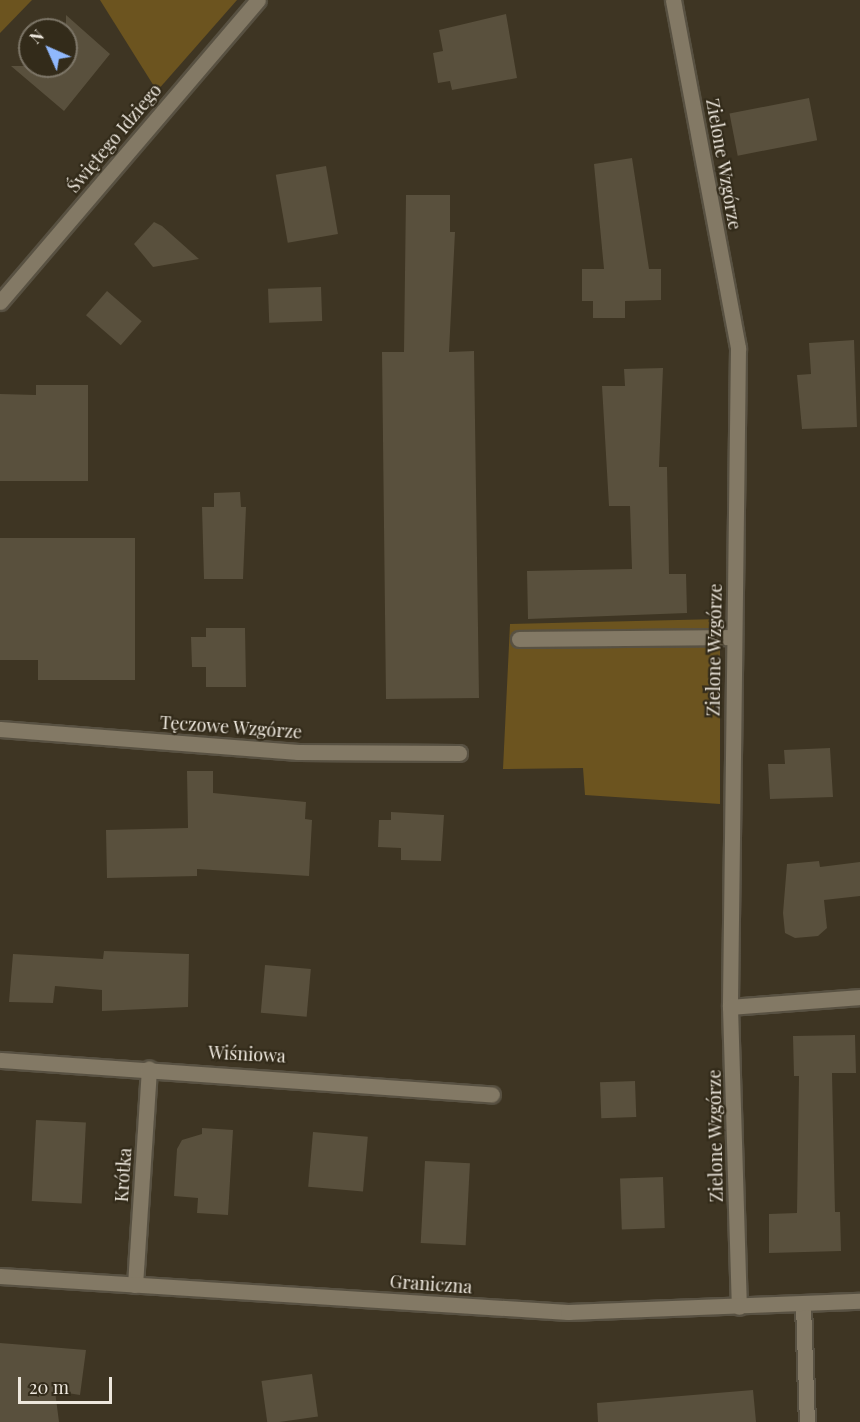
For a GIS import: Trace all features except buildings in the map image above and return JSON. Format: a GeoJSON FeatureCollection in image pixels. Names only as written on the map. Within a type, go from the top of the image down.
{"type":"FeatureCollection","features":[{"type":"Feature","properties":{"kind":"street","name":"Świętego Idziego"},"geometry":{"type":"LineString","coordinates":[[0,302],[258,0]]}},
{"type":"Feature","properties":{"kind":"street","name":"Zielone Wzgórze"},"geometry":{"type":"LineString","coordinates":[[673,0],[738,348],[730,1007],[739,1306]]}},
{"type":"Feature","properties":{"kind":"street"},"geometry":{"type":"LineString","coordinates":[[519,639],[733,637]]}},
{"type":"Feature","properties":{"kind":"street","name":"Tęczowe Wzgórze"},"geometry":{"type":"LineString","coordinates":[[0,729],[298,752],[459,753]]}},
{"type":"Feature","properties":{"kind":"street"},"geometry":{"type":"LineString","coordinates":[[730,1007],[860,997]]}},
{"type":"Feature","properties":{"kind":"street","name":"Wiśniowa"},"geometry":{"type":"LineString","coordinates":[[0,1059],[492,1094]]}},
{"type":"Feature","properties":{"kind":"street","name":"Krótka"},"geometry":{"type":"LineString","coordinates":[[135,1285],[149,1068]]}},
{"type":"Feature","properties":{"kind":"street","name":"Graniczna"},"geometry":{"type":"LineString","coordinates":[[0,1276],[568,1312],[860,1302]]}},
{"type":"Feature","properties":{"kind":"street"},"geometry":{"type":"LineString","coordinates":[[803,1304],[807,1422]]}},
{"type":"Feature","properties":{"kind":"shaded area"},"geometry":{"type":"Polygon","coordinates":[[[0,0],[32,0],[0,33],[0,0]]]}},
{"type":"Feature","properties":{"kind":"shaded area"},"geometry":{"type":"Polygon","coordinates":[[[100,0],[237,0],[157,91],[100,0]]]}},
{"type":"Feature","properties":{"kind":"shaded area"},"geometry":{"type":"Polygon","coordinates":[[[720,619],[720,804],[585,795],[583,768],[503,769],[510,624],[720,619]]]}}]}
